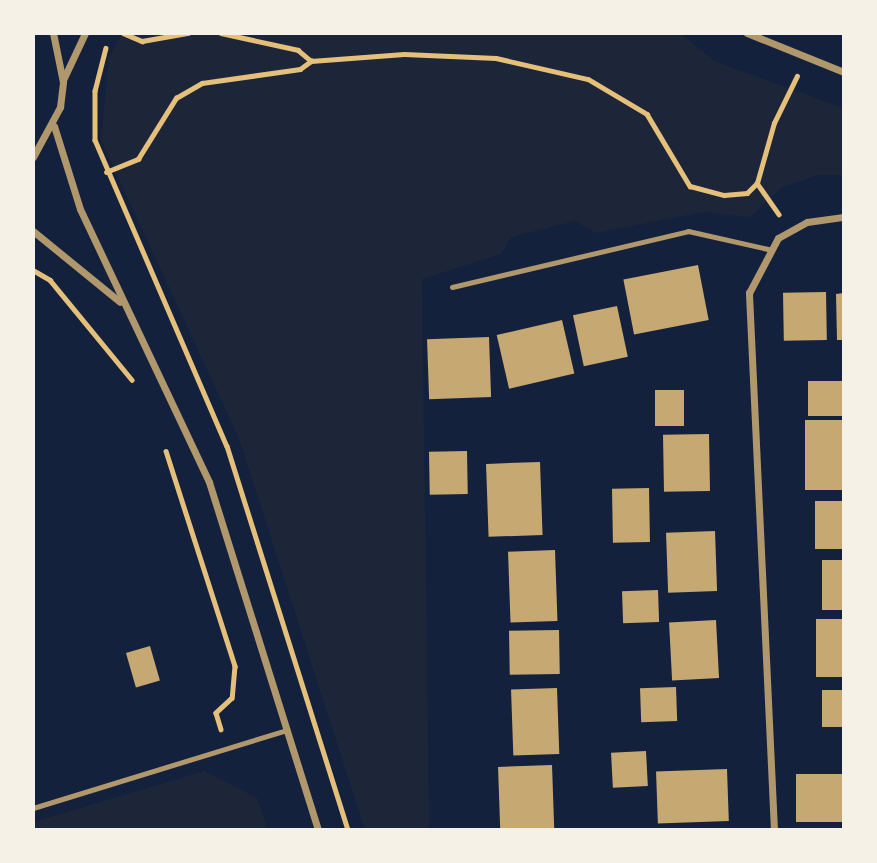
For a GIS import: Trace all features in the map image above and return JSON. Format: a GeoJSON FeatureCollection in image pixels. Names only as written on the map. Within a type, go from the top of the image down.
{"type":"FeatureCollection","features":[{"type":"Feature","properties":{"kind":"street"},"geometry":{"type":"LineString","coordinates":[[53,33],[63,82]]}},
{"type":"Feature","properties":{"kind":"street"},"geometry":{"type":"LineString","coordinates":[[33,157],[54,126],[63,82],[85,33]]}},
{"type":"Feature","properties":{"kind":"street"},"geometry":{"type":"LineString","coordinates":[[747,33],[804,60],[844,72]]}},
{"type":"Feature","properties":{"kind":"street"},"geometry":{"type":"LineString","coordinates":[[54,126],[67,177],[123,305],[190,431],[318,830]]}},
{"type":"Feature","properties":{"kind":"street"},"geometry":{"type":"LineString","coordinates":[[774,830],[749,314],[755,271],[768,249],[790,229],[844,217]]}},
{"type":"Feature","properties":{"kind":"street"},"geometry":{"type":"LineString","coordinates":[[33,231],[123,305]]}},
{"type":"Feature","properties":{"kind":"lane"},"geometry":{"type":"LineString","coordinates":[[452,287],[688,231],[768,249]]}},
{"type":"Feature","properties":{"kind":"lane"},"geometry":{"type":"LineString","coordinates":[[33,808],[287,730]]}},
{"type":"Feature","properties":{"kind":"path"},"geometry":{"type":"LineString","coordinates":[[123,33],[142,41],[188,33]]}},
{"type":"Feature","properties":{"kind":"path"},"geometry":{"type":"LineString","coordinates":[[221,33],[298,50],[312,61]]}},
{"type":"Feature","properties":{"kind":"path"},"geometry":{"type":"LineString","coordinates":[[106,172],[138,159],[176,98],[202,83],[300,69],[312,61],[404,54],[496,58],[562,71],[606,86],[641,109],[690,186],[724,195],[747,192],[757,183],[774,123],[804,60]]}},
{"type":"Feature","properties":{"kind":"path"},"geometry":{"type":"LineString","coordinates":[[757,183],[790,229]]}},
{"type":"Feature","properties":{"kind":"path"},"geometry":{"type":"LineString","coordinates":[[33,270],[59,290],[137,389]]}},
{"type":"Feature","properties":{"kind":"path"},"geometry":{"type":"LineString","coordinates":[[165,447],[235,666],[232,698],[216,713],[226,748]]}},
{"type":"Feature","properties":{"kind":"shaded area"},"geometry":{"type":"Polygon","coordinates":[[[122,33],[680,33],[716,62],[844,108],[844,175],[818,175],[781,188],[750,217],[703,212],[596,233],[575,221],[511,237],[501,254],[422,279],[429,830],[365,830],[240,441],[101,140],[109,58],[122,33]]]}},
{"type":"Feature","properties":{"kind":"shaded area"},"geometry":{"type":"Polygon","coordinates":[[[204,771],[257,798],[268,830],[33,830],[33,822],[204,771]]]}},
{"type":"Feature","properties":{"kind":"building"},"geometry":{"type":"Polygon","coordinates":[[[698,265],[709,320],[634,334],[623,280],[698,265]]]}},
{"type":"Feature","properties":{"kind":"building"},"geometry":{"type":"Polygon","coordinates":[[[826,292],[827,340],[784,341],[783,293],[826,292]]]}},
{"type":"Feature","properties":{"kind":"building"},"geometry":{"type":"Polygon","coordinates":[[[844,293],[844,340],[837,340],[836,294],[844,293]]]}},
{"type":"Feature","properties":{"kind":"building"},"geometry":{"type":"Polygon","coordinates":[[[617,306],[628,357],[584,366],[573,315],[617,306]]]}},
{"type":"Feature","properties":{"kind":"building"},"geometry":{"type":"Polygon","coordinates":[[[562,320],[574,374],[509,389],[497,335],[562,320]]]}},
{"type":"Feature","properties":{"kind":"building"},"geometry":{"type":"Polygon","coordinates":[[[489,337],[491,397],[429,399],[427,339],[489,337]]]}},
{"type":"Feature","properties":{"kind":"building"},"geometry":{"type":"Polygon","coordinates":[[[808,381],[844,381],[844,416],[808,416],[808,381]]]}},
{"type":"Feature","properties":{"kind":"building"},"geometry":{"type":"Polygon","coordinates":[[[655,390],[684,390],[684,426],[655,426],[655,390]]]}},
{"type":"Feature","properties":{"kind":"building"},"geometry":{"type":"Polygon","coordinates":[[[805,420],[844,420],[844,490],[805,490],[805,420]]]}},
{"type":"Feature","properties":{"kind":"building"},"geometry":{"type":"Polygon","coordinates":[[[709,434],[710,491],[664,492],[663,435],[709,434]]]}},
{"type":"Feature","properties":{"kind":"building"},"geometry":{"type":"Polygon","coordinates":[[[467,451],[468,494],[430,495],[429,452],[467,451]]]}},
{"type":"Feature","properties":{"kind":"building"},"geometry":{"type":"Polygon","coordinates":[[[540,462],[543,535],[489,537],[486,464],[540,462]]]}},
{"type":"Feature","properties":{"kind":"building"},"geometry":{"type":"Polygon","coordinates":[[[649,488],[650,542],[613,543],[612,489],[649,488]]]}},
{"type":"Feature","properties":{"kind":"building"},"geometry":{"type":"Polygon","coordinates":[[[815,501],[844,501],[844,549],[815,549],[815,501]]]}},
{"type":"Feature","properties":{"kind":"building"},"geometry":{"type":"Polygon","coordinates":[[[715,531],[717,591],[668,593],[666,533],[715,531]]]}},
{"type":"Feature","properties":{"kind":"building"},"geometry":{"type":"Polygon","coordinates":[[[555,550],[557,621],[511,623],[508,552],[555,550]]]}},
{"type":"Feature","properties":{"kind":"building"},"geometry":{"type":"Polygon","coordinates":[[[822,560],[844,560],[844,610],[822,610],[822,560]]]}},
{"type":"Feature","properties":{"kind":"building"},"geometry":{"type":"Polygon","coordinates":[[[658,590],[659,622],[623,623],[622,591],[658,590]]]}},
{"type":"Feature","properties":{"kind":"building"},"geometry":{"type":"Polygon","coordinates":[[[816,619],[844,619],[844,677],[816,677],[816,619]]]}},
{"type":"Feature","properties":{"kind":"building"},"geometry":{"type":"Polygon","coordinates":[[[716,620],[719,678],[672,680],[669,622],[716,620]]]}},
{"type":"Feature","properties":{"kind":"building"},"geometry":{"type":"Polygon","coordinates":[[[559,630],[560,674],[510,675],[509,631],[559,630]]]}},
{"type":"Feature","properties":{"kind":"building"},"geometry":{"type":"Polygon","coordinates":[[[150,646],[160,681],[136,687],[126,653],[150,646]]]}},
{"type":"Feature","properties":{"kind":"building"},"geometry":{"type":"Polygon","coordinates":[[[676,687],[677,721],[641,722],[640,688],[676,687]]]}},
{"type":"Feature","properties":{"kind":"building"},"geometry":{"type":"Polygon","coordinates":[[[557,688],[559,754],[513,756],[511,690],[557,688]]]}},
{"type":"Feature","properties":{"kind":"building"},"geometry":{"type":"Polygon","coordinates":[[[822,690],[844,690],[844,727],[822,727],[822,690]]]}},
{"type":"Feature","properties":{"kind":"building"},"geometry":{"type":"Polygon","coordinates":[[[646,751],[648,786],[613,788],[611,753],[646,751]]]}},
{"type":"Feature","properties":{"kind":"building"},"geometry":{"type":"Polygon","coordinates":[[[552,765],[554,830],[500,830],[498,767],[552,765]]]}},
{"type":"Feature","properties":{"kind":"building"},"geometry":{"type":"Polygon","coordinates":[[[727,769],[729,821],[658,823],[656,771],[727,769]]]}},
{"type":"Feature","properties":{"kind":"building"},"geometry":{"type":"Polygon","coordinates":[[[796,774],[844,774],[844,822],[796,822],[796,774]]]}}]}
